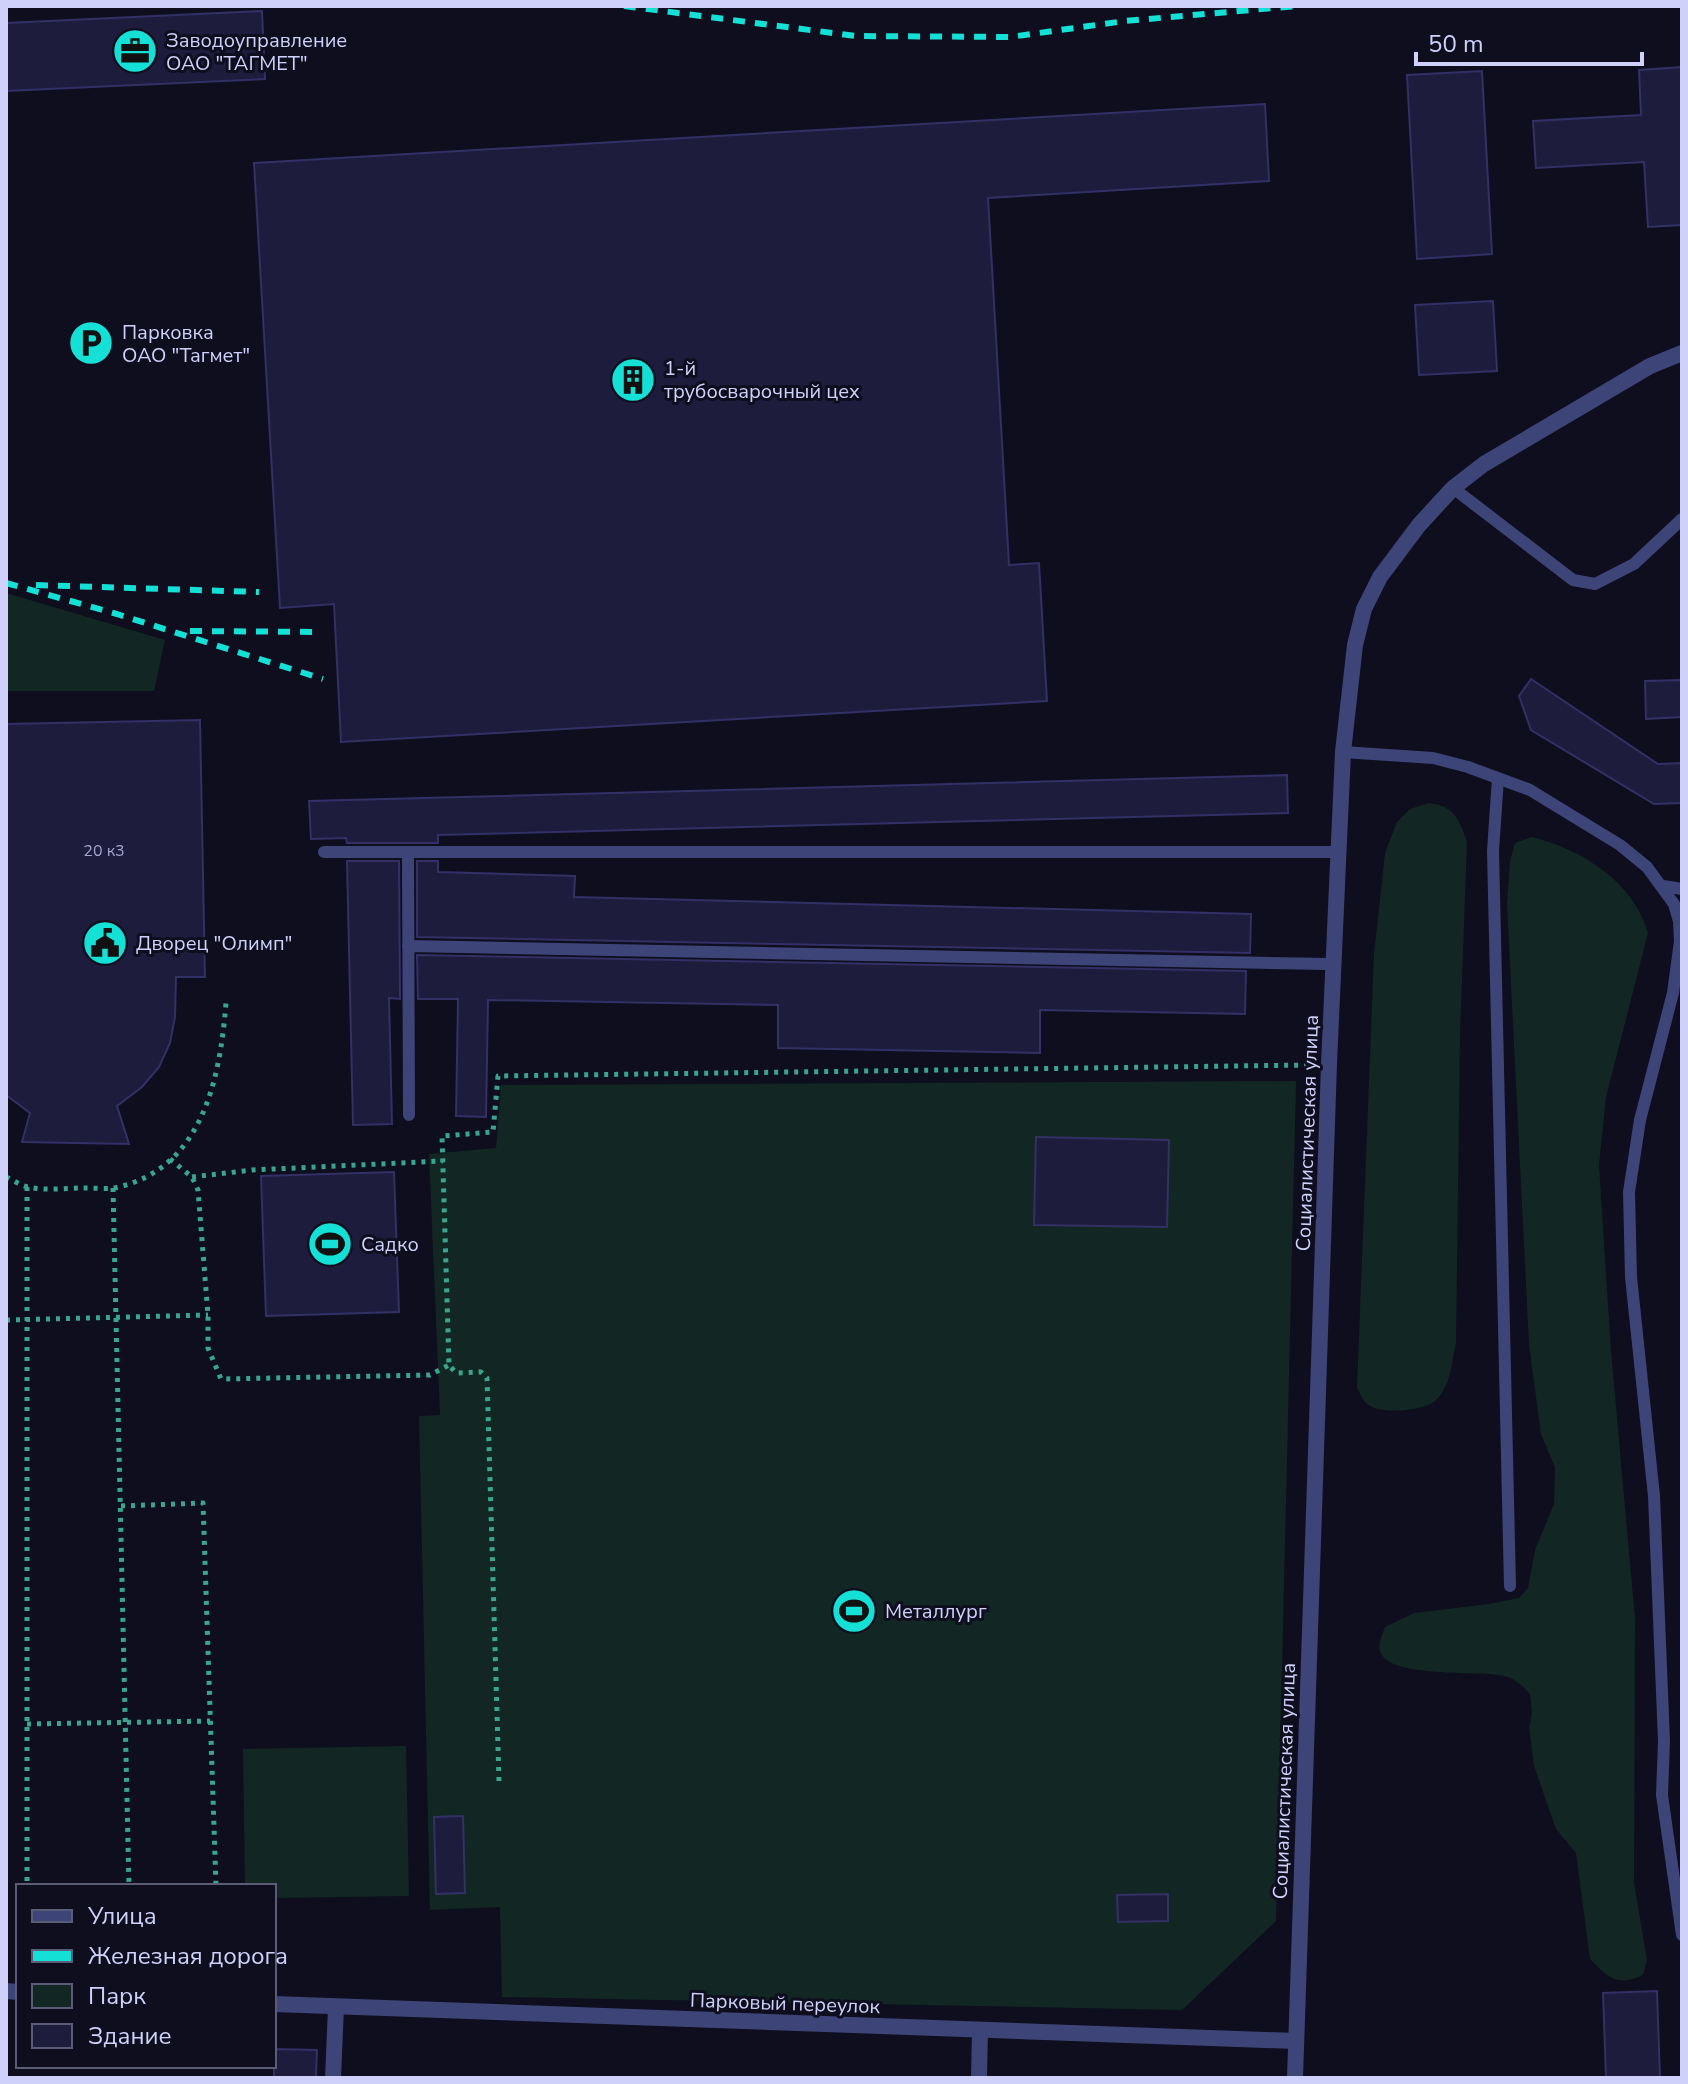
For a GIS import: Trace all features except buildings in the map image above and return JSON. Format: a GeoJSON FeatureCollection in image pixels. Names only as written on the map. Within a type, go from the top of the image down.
{"type":"FeatureCollection","features":[{"type":"Feature","properties":{"kind":"street","name":"Социалистическая улица"},"geometry":{"type":"LineString","coordinates":[[1295,2078],[1329,1064],[1343,752],[1355,645],[1364,609],[1380,577],[1399,549],[1453,488],[1497,456],[1650,366],[1682,353]]}},
{"type":"Feature","properties":{"kind":"street","name":"Парковый переулок"},"geometry":{"type":"LineString","coordinates":[[276,2004],[1295,2041]]}},
{"type":"Feature","properties":{"kind":"street"},"geometry":{"type":"LineString","coordinates":[[333,2078],[336,2007]]}},
{"type":"Feature","properties":{"kind":"street"},"geometry":{"type":"LineString","coordinates":[[979,2078],[980,2030]]}},
{"type":"Feature","properties":{"kind":"lane"},"geometry":{"type":"LineString","coordinates":[[1453,488],[1573,580],[1595,584],[1634,564],[1682,519]]}},
{"type":"Feature","properties":{"kind":"lane"},"geometry":{"type":"LineString","coordinates":[[1343,752],[1433,758],[1468,767],[1530,790],[1620,845],[1647,867],[1674,904],[1680,941],[1673,993],[1640,1120],[1629,1192],[1631,1277],[1654,1496],[1664,1741],[1662,1795],[1682,1935]]}},
{"type":"Feature","properties":{"kind":"lane"},"geometry":{"type":"LineString","coordinates":[[1498,778],[1493,851],[1510,1586]]}},
{"type":"Feature","properties":{"kind":"lane"},"geometry":{"type":"LineString","coordinates":[[324,852],[1339,852]]}},
{"type":"Feature","properties":{"kind":"lane"},"geometry":{"type":"LineString","coordinates":[[408,852],[409,1115]]}},
{"type":"Feature","properties":{"kind":"lane"},"geometry":{"type":"LineString","coordinates":[[1663,886],[1682,889]]}},
{"type":"Feature","properties":{"kind":"lane"},"geometry":{"type":"LineString","coordinates":[[408,946],[1327,964]]}},
{"type":"Feature","properties":{"kind":"path"},"geometry":{"type":"LineString","coordinates":[[6,1177],[27,1187],[113,1188],[143,1179],[170,1159],[189,1138],[210,1096],[222,1050],[226,1003]]}},
{"type":"Feature","properties":{"kind":"path"},"geometry":{"type":"LineString","coordinates":[[499,1781],[487,1378],[481,1372],[456,1373],[449,1365],[442,1136],[493,1132],[498,1076],[1329,1064]]}},
{"type":"Feature","properties":{"kind":"path"},"geometry":{"type":"LineString","coordinates":[[170,1159],[192,1177],[198,1190],[208,1348],[221,1379],[430,1375],[449,1365]]}},
{"type":"Feature","properties":{"kind":"path"},"geometry":{"type":"LineString","coordinates":[[192,1177],[252,1170],[443,1161]]}},
{"type":"Feature","properties":{"kind":"path"},"geometry":{"type":"LineString","coordinates":[[27,1187],[27,1884]]}},
{"type":"Feature","properties":{"kind":"path"},"geometry":{"type":"LineString","coordinates":[[113,1188],[129,1884]]}},
{"type":"Feature","properties":{"kind":"path"},"geometry":{"type":"LineString","coordinates":[[6,1320],[208,1315]]}},
{"type":"Feature","properties":{"kind":"path"},"geometry":{"type":"LineString","coordinates":[[121,1506],[203,1503],[216,1884]]}},
{"type":"Feature","properties":{"kind":"path"},"geometry":{"type":"LineString","coordinates":[[27,1724],[210,1721]]}},
{"type":"Feature","properties":{"kind":"green space"},"geometry":{"type":"Polygon","coordinates":[[[6,593],[165,640],[154,691],[6,691],[6,593]]]}},
{"type":"Feature","properties":{"kind":"green space"},"geometry":{"type":"Polygon","coordinates":[[[1429,803],[1444,807],[1454,815],[1467,841],[1460,1034],[1456,1342],[1448,1381],[1435,1401],[1421,1407],[1391,1411],[1367,1404],[1357,1388],[1374,954],[1385,853],[1397,822],[1410,809],[1429,803]]]}},
{"type":"Feature","properties":{"kind":"green space"},"geometry":{"type":"Polygon","coordinates":[[[1531,837],[1568,849],[1603,870],[1631,898],[1648,933],[1606,1097],[1599,1165],[1611,1351],[1635,1619],[1634,1883],[1647,1960],[1643,1975],[1627,1980],[1608,1976],[1590,1959],[1576,1853],[1556,1829],[1534,1766],[1529,1727],[1532,1713],[1530,1694],[1519,1683],[1505,1676],[1416,1670],[1386,1660],[1380,1651],[1385,1627],[1414,1613],[1519,1598],[1528,1588],[1535,1550],[1554,1504],[1555,1467],[1541,1434],[1529,1345],[1507,903],[1510,861],[1515,843],[1531,837]]]}},
{"type":"Feature","properties":{"kind":"green space","name":"Металлург"},"geometry":{"type":"Polygon","coordinates":[[[1296,1081],[1276,1921],[1182,2010],[502,1997],[500,1907],[430,1910],[419,1416],[440,1415],[429,1154],[496,1148],[501,1085],[1296,1081]]]}},
{"type":"Feature","properties":{"kind":"green space"},"geometry":{"type":"Polygon","coordinates":[[[406,1746],[409,1896],[276,1898],[276,1884],[245,1884],[243,1749],[406,1746]]]}},
{"type":"Feature","properties":{"kind":"railway"},"geometry":{"type":"LineString","coordinates":[[624,6],[856,36],[1010,37],[1125,21],[1297,6]]}},
{"type":"Feature","properties":{"kind":"railway"},"geometry":{"type":"LineString","coordinates":[[6,583],[117,614],[323,679]]}},
{"type":"Feature","properties":{"kind":"railway"},"geometry":{"type":"LineString","coordinates":[[36,585],[259,592]]}},
{"type":"Feature","properties":{"kind":"railway"},"geometry":{"type":"LineString","coordinates":[[190,631],[322,632]]}},
{"type":"Feature","properties":{"kind":"place","name":"Заводоуправление ОАО \"ТАГМЕТ\""},"geometry":{"type":"Point","coordinates":[135,51]}},
{"type":"Feature","properties":{"kind":"place","name":"Парковка ОАО \"Тагмет\""},"geometry":{"type":"Point","coordinates":[91,343]}},
{"type":"Feature","properties":{"kind":"place","name":"1-й трубосварочный цех"},"geometry":{"type":"Point","coordinates":[633,380]}},
{"type":"Feature","properties":{"kind":"place","name":"Дворец \"Олимп\""},"geometry":{"type":"Point","coordinates":[105,943]}},
{"type":"Feature","properties":{"kind":"place","name":"Садко"},"geometry":{"type":"Point","coordinates":[330,1244]}},
{"type":"Feature","properties":{"kind":"place","name":"Металлург"},"geometry":{"type":"Point","coordinates":[854,1611]}}]}
